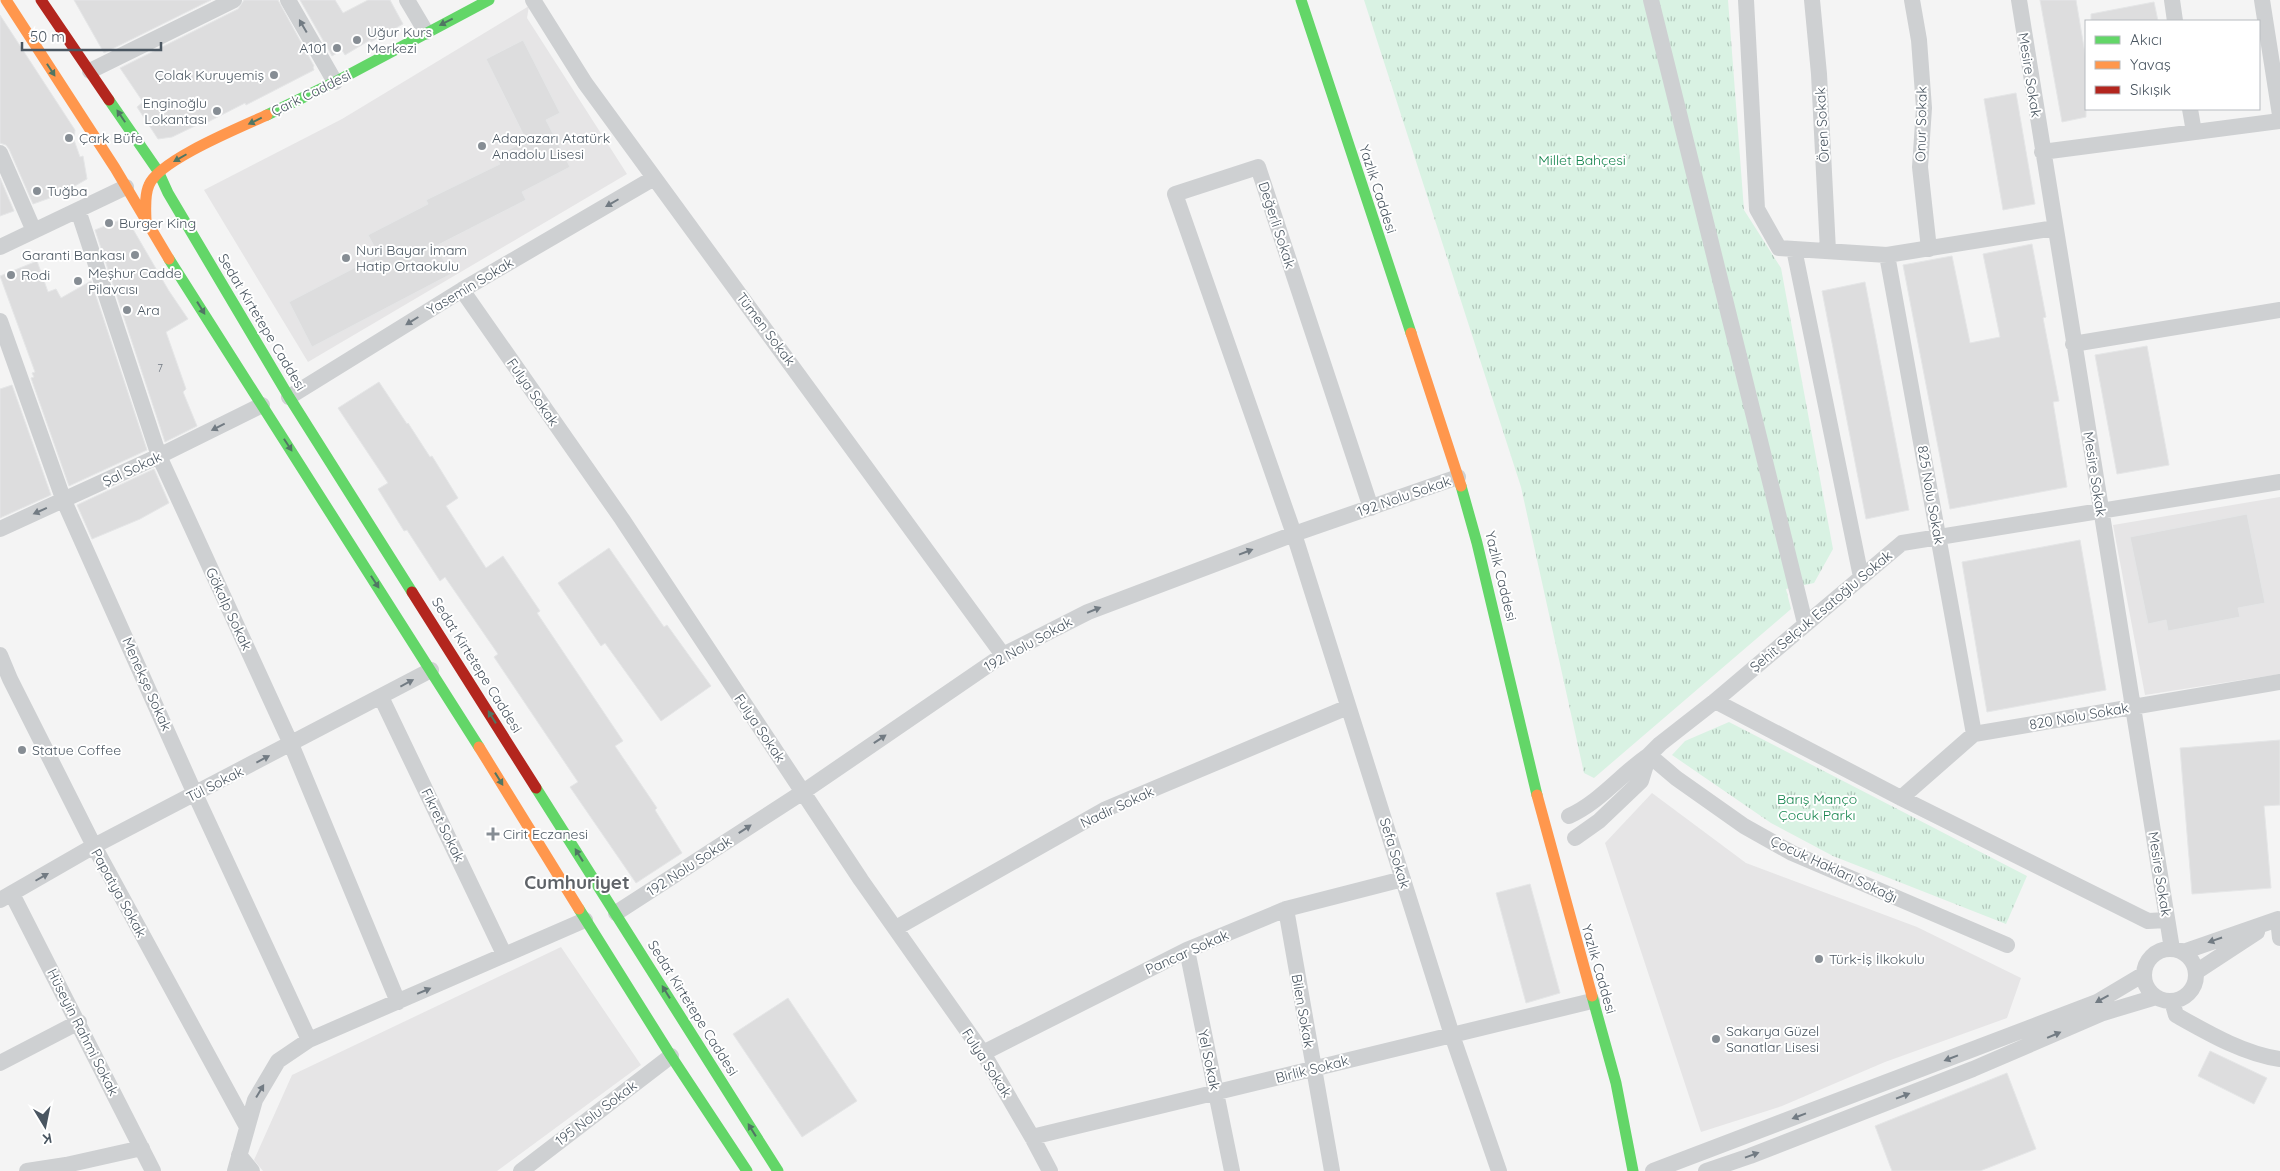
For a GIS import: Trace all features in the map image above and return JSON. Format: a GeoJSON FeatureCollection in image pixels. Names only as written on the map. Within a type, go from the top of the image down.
{"type":"FeatureCollection","features":[{"type":"Feature","properties":{"kind":"main road"},"geometry":{"type":"LineString","coordinates":[[6,0],[115,168],[146,222],[431,670],[585,920],[743,1169]]}},
{"type":"Feature","properties":{"kind":"main road","name":"Sedat Kirtetepe Caddesi"},"geometry":{"type":"LineString","coordinates":[[41,0],[158,171],[168,193],[289,397],[778,1171]]}},
{"type":"Feature","properties":{"kind":"main road","name":"Çark Caddesi"},"geometry":{"type":"LineString","coordinates":[[158,171],[203,145],[335,82],[489,0]]}},
{"type":"Feature","properties":{"kind":"main road","name":"Yazlık Caddesi"},"geometry":{"type":"LineString","coordinates":[[1300,0],[1458,477],[1478,543],[1543,823],[1616,1083],[1633,1171]]}},
{"type":"Feature","properties":{"kind":"main road"},"geometry":{"type":"LineString","coordinates":[[146,222],[146,197],[149,184],[158,171]]}},
{"type":"Feature","properties":{"kind":"street"},"geometry":{"type":"LineString","coordinates":[[90,71],[234,0]]}},
{"type":"Feature","properties":{"kind":"street"},"geometry":{"type":"LineString","coordinates":[[288,0],[335,82]]}},
{"type":"Feature","properties":{"kind":"street"},"geometry":{"type":"LineString","coordinates":[[407,0],[426,32]]}},
{"type":"Feature","properties":{"kind":"street","name":"Tümen Sokak"},"geometry":{"type":"LineString","coordinates":[[533,0],[585,83],[1003,655]]}},
{"type":"Feature","properties":{"kind":"street"},"geometry":{"type":"LineString","coordinates":[[1652,0],[1806,623]]}},
{"type":"Feature","properties":{"kind":"street"},"geometry":{"type":"LineString","coordinates":[[1746,0],[1757,209],[1779,248],[1887,255],[2054,228]]}},
{"type":"Feature","properties":{"kind":"street","name":"Ören Sokak"},"geometry":{"type":"LineString","coordinates":[[1812,0],[1819,74],[1828,251]]}},
{"type":"Feature","properties":{"kind":"street","name":"Onur Sokak"},"geometry":{"type":"LineString","coordinates":[[1912,0],[1919,40],[1924,108],[1920,167],[1929,249]]}},
{"type":"Feature","properties":{"kind":"street","name":"Mesire Sokak"},"geometry":{"type":"LineString","coordinates":[[2019,0],[2054,228],[2167,920],[2177,950]]}},
{"type":"Feature","properties":{"kind":"street"},"geometry":{"type":"LineString","coordinates":[[2172,0],[2175,20]]}},
{"type":"Feature","properties":{"kind":"street"},"geometry":{"type":"LineString","coordinates":[[2262,0],[2280,115]]}},
{"type":"Feature","properties":{"kind":"street"},"geometry":{"type":"LineString","coordinates":[[2190,110],[2194,132]]}},
{"type":"Feature","properties":{"kind":"street"},"geometry":{"type":"LineString","coordinates":[[2042,152],[2280,121]]}},
{"type":"Feature","properties":{"kind":"street"},"geometry":{"type":"LineString","coordinates":[[0,153],[34,230]]}},
{"type":"Feature","properties":{"kind":"street","name":"Değerli Sokak"},"geometry":{"type":"LineString","coordinates":[[1294,534],[1175,194],[1258,166],[1371,508]]}},
{"type":"Feature","properties":{"kind":"street","name":"Yasemin Sokak"},"geometry":{"type":"LineString","coordinates":[[289,397],[462,290],[654,178]]}},
{"type":"Feature","properties":{"kind":"street"},"geometry":{"type":"LineString","coordinates":[[0,247],[126,187]]}},
{"type":"Feature","properties":{"kind":"street","name":"Gökalp Sokak"},"geometry":{"type":"LineString","coordinates":[[78,210],[157,450],[290,744],[398,1002]]}},
{"type":"Feature","properties":{"kind":"street"},"geometry":{"type":"LineString","coordinates":[[1794,249],[1861,577]]}},
{"type":"Feature","properties":{"kind":"street","name":"825 Nolu Sokak"},"geometry":{"type":"LineString","coordinates":[[1887,255],[1974,734]]}},
{"type":"Feature","properties":{"kind":"street","name":"Fulya Sokak"},"geometry":{"type":"LineString","coordinates":[[462,290],[622,519],[803,792],[983,1052],[1050,1171]]}},
{"type":"Feature","properties":{"kind":"street"},"geometry":{"type":"LineString","coordinates":[[2073,344],[2280,310]]}},
{"type":"Feature","properties":{"kind":"street","name":"Menekşe Sokak"},"geometry":{"type":"LineString","coordinates":[[0,321],[64,501],[195,794],[309,1040]]}},
{"type":"Feature","properties":{"kind":"street","name":"Şal Sokak"},"geometry":{"type":"LineString","coordinates":[[0,529],[64,501],[157,450],[262,405]]}},
{"type":"Feature","properties":{"kind":"street","name":"192 Nolu Sokak"},"geometry":{"type":"LineString","coordinates":[[616,913],[803,792],[1003,655],[1088,612],[1294,534],[1458,477]]}},
{"type":"Feature","properties":{"kind":"street","name":"Şehit Selçuk Esatoğlu Sokak"},"geometry":{"type":"LineString","coordinates":[[1575,838],[1599,821],[1640,781],[1649,755],[1902,543],[2280,482]]}},
{"type":"Feature","properties":{"kind":"street","name":"Sefa Sokak"},"geometry":{"type":"LineString","coordinates":[[1294,534],[1452,1035],[1499,1171]]}},
{"type":"Feature","properties":{"kind":"street","name":"Papatya Sokak"},"geometry":{"type":"LineString","coordinates":[[0,655],[10,679],[94,846],[247,1127]]}},
{"type":"Feature","properties":{"kind":"street","name":"Tül Sokak"},"geometry":{"type":"LineString","coordinates":[[6,897],[94,846],[431,670]]}},
{"type":"Feature","properties":{"kind":"street","name":"820 Nolu Sokak"},"geometry":{"type":"LineString","coordinates":[[1974,734],[2280,682]]}},
{"type":"Feature","properties":{"kind":"street","name":"Fikret Sokak"},"geometry":{"type":"LineString","coordinates":[[381,697],[504,954]]}},
{"type":"Feature","properties":{"kind":"street"},"geometry":{"type":"LineString","coordinates":[[1715,701],[1901,798],[2148,921],[2167,920]]}},
{"type":"Feature","properties":{"kind":"street","name":"Nadir Sokak"},"geometry":{"type":"LineString","coordinates":[[896,928],[1106,809],[1348,707]]}},
{"type":"Feature","properties":{"kind":"street"},"geometry":{"type":"LineString","coordinates":[[1901,798],[1974,734]]}},
{"type":"Feature","properties":{"kind":"street"},"geometry":{"type":"LineString","coordinates":[[1569,816],[1586,808],[1630,768],[1649,755]]}},
{"type":"Feature","properties":{"kind":"street","name":"Çocuk Hakları Sokağı"},"geometry":{"type":"LineString","coordinates":[[1649,755],[1676,778],[1744,826],[1792,853],[2007,945]]}},
{"type":"Feature","properties":{"kind":"street","name":"Pancar Sokak"},"geometry":{"type":"LineString","coordinates":[[983,1052],[1187,950],[1286,910],[1403,880]]}},
{"type":"Feature","properties":{"kind":"street","name":"Hüseyin Rahmi Sokak"},"geometry":{"type":"LineString","coordinates":[[6,897],[79,1022],[153,1171]]}},
{"type":"Feature","properties":{"kind":"street","name":"Bilen Sokak"},"geometry":{"type":"LineString","coordinates":[[1286,910],[1332,1171]]}},
{"type":"Feature","properties":{"kind":"street"},"geometry":{"type":"LineString","coordinates":[[2279,919],[2280,938]]}},
{"type":"Feature","properties":{"kind":"street"},"geometry":{"type":"LineString","coordinates":[[2177,950],[2194,964],[2196,972],[2192,988],[2187,994],[2172,1001],[2156,997],[2149,991],[2144,974],[2150,958],[2157,952],[2177,950],[2279,919]]}},
{"type":"Feature","properties":{"kind":"street"},"geometry":{"type":"LineString","coordinates":[[2196,972],[2279,919]]}},
{"type":"Feature","properties":{"kind":"street"},"geometry":{"type":"LineString","coordinates":[[235,1171],[255,1100],[278,1061],[309,1040],[585,920]]}},
{"type":"Feature","properties":{"kind":"street","name":"Yel Sokak"},"geometry":{"type":"LineString","coordinates":[[1187,950],[1232,1171]]}},
{"type":"Feature","properties":{"kind":"street"},"geometry":{"type":"LineString","coordinates":[[1653,1171],[2097,1002],[2144,974]]}},
{"type":"Feature","properties":{"kind":"street"},"geometry":{"type":"LineString","coordinates":[[1706,1171],[1973,1069],[2104,1013],[2156,997]]}},
{"type":"Feature","properties":{"kind":"street","name":"Birlik Sokak"},"geometry":{"type":"LineString","coordinates":[[1032,1136],[1592,1001]]}},
{"type":"Feature","properties":{"kind":"street"},"geometry":{"type":"LineString","coordinates":[[2172,1001],[2176,1015],[2210,1034],[2267,1057],[2280,1059]]}},
{"type":"Feature","properties":{"kind":"street"},"geometry":{"type":"LineString","coordinates":[[0,1063],[79,1022]]}},
{"type":"Feature","properties":{"kind":"street","name":"195 Nolu Sokak"},"geometry":{"type":"LineString","coordinates":[[521,1171],[671,1056]]}},
{"type":"Feature","properties":{"kind":"street"},"geometry":{"type":"LineString","coordinates":[[27,1171],[66,1168],[142,1148]]}},
{"type":"Feature","properties":{"kind":"street"},"geometry":{"type":"LineString","coordinates":[[240,1155],[252,1171]]}},
{"type":"Feature","properties":{"kind":"shaded area"},"geometry":{"type":"Polygon","coordinates":[[[529,6],[527,18],[627,174],[308,362],[204,190],[342,119],[529,6]]]}},
{"type":"Feature","properties":{"kind":"shaded area"},"geometry":{"type":"Polygon","coordinates":[[[2280,497],[2280,674],[2145,695],[2113,525],[2280,497]]]}},
{"type":"Feature","properties":{"kind":"shaded area","name":"Türk-İş İlkokulu"},"geometry":{"type":"Polygon","coordinates":[[[1652,793],[1746,863],[1917,927],[2021,978],[2007,1018],[1885,1062],[1782,1106],[1701,1132],[1605,843],[1652,793]]]}},
{"type":"Feature","properties":{"kind":"shaded area"},"geometry":{"type":"Polygon","coordinates":[[[561,947],[641,1065],[497,1171],[263,1171],[254,1160],[292,1075],[561,947]]]}},
{"type":"Feature","properties":{"kind":"green space","name":"Millet Bahçesi"},"geometry":{"type":"Polygon","coordinates":[[[1364,0],[1728,0],[1744,210],[1781,268],[1833,549],[1814,583],[1786,589],[1791,609],[1594,778],[1584,773],[1521,487],[1364,0]]]}},
{"type":"Feature","properties":{"kind":"green space","name":"Barış Manço Çocuk Parkı"},"geometry":{"type":"Polygon","coordinates":[[[1729,722],[2027,876],[2006,924],[1833,856],[1771,823],[1672,755],[1685,741],[1729,722]]]}},
{"type":"Feature","properties":{"kind":"building"},"geometry":{"type":"Polygon","coordinates":[[[74,0],[211,0],[104,53],[74,0]]]}},
{"type":"Feature","properties":{"kind":"building"},"geometry":{"type":"Polygon","coordinates":[[[244,0],[278,0],[314,66],[314,70],[200,126],[199,124],[172,137],[158,139],[137,107],[143,102],[120,68],[238,9],[244,0]]]}},
{"type":"Feature","properties":{"kind":"building"},"geometry":{"type":"Polygon","coordinates":[[[300,0],[335,0],[343,13],[368,0],[390,0],[403,24],[345,55],[342,50],[332,56],[300,0]]]}},
{"type":"Feature","properties":{"kind":"building"},"geometry":{"type":"Polygon","coordinates":[[[2040,0],[2076,0],[2085,53],[2086,117],[2062,122],[2040,0]]]}},
{"type":"Feature","properties":{"kind":"building"},"geometry":{"type":"Polygon","coordinates":[[[2154,2],[2158,20],[2091,20],[2091,14],[2154,2]]]}},
{"type":"Feature","properties":{"kind":"building"},"geometry":{"type":"Polygon","coordinates":[[[0,15],[75,130],[74,140],[80,157],[83,156],[87,179],[61,194],[33,204],[9,149],[6,145],[0,143],[0,15]]]}},
{"type":"Feature","properties":{"kind":"building"},"geometry":{"type":"Polygon","coordinates":[[[523,40],[560,113],[546,120],[570,167],[522,192],[526,200],[436,246],[451,274],[312,347],[289,302],[379,255],[368,235],[428,204],[426,200],[500,164],[496,157],[526,140],[486,59],[523,40]]]}},
{"type":"Feature","properties":{"kind":"building"},"geometry":{"type":"Polygon","coordinates":[[[2016,93],[2035,204],[2003,210],[1984,99],[2016,93]]]}},
{"type":"Feature","properties":{"kind":"building"},"geometry":{"type":"Polygon","coordinates":[[[0,178],[14,211],[0,216],[0,178]]]}},
{"type":"Feature","properties":{"kind":"building"},"geometry":{"type":"Polygon","coordinates":[[[120,220],[130,224],[169,291],[188,319],[166,332],[186,389],[183,392],[197,426],[165,442],[95,230],[120,220]]]}},
{"type":"Feature","properties":{"kind":"building"},"geometry":{"type":"Polygon","coordinates":[[[2032,244],[2046,317],[2043,318],[2059,401],[2053,402],[2067,487],[1950,509],[1903,265],[1952,256],[1970,343],[2000,337],[1983,254],[2032,244]]]}},
{"type":"Feature","properties":{"kind":"building"},"geometry":{"type":"Polygon","coordinates":[[[37,261],[48,292],[56,289],[61,298],[91,281],[147,450],[69,486],[31,378],[34,377],[32,373],[35,372],[0,276],[37,261]]]}},
{"type":"Feature","properties":{"kind":"building"},"geometry":{"type":"Polygon","coordinates":[[[1865,282],[1909,510],[1866,519],[1822,291],[1865,282]]]}},
{"type":"Feature","properties":{"kind":"building"},"geometry":{"type":"Polygon","coordinates":[[[2147,346],[2169,465],[2117,474],[2095,355],[2147,346]]]}},
{"type":"Feature","properties":{"kind":"building"},"geometry":{"type":"Polygon","coordinates":[[[379,382],[430,457],[432,456],[458,498],[446,506],[486,568],[503,556],[540,611],[537,613],[623,741],[615,746],[657,808],[655,810],[682,853],[636,883],[570,787],[578,782],[494,657],[498,654],[445,577],[440,581],[407,530],[404,531],[378,489],[388,483],[338,408],[379,382]]]}},
{"type":"Feature","properties":{"kind":"building"},"geometry":{"type":"Polygon","coordinates":[[[12,385],[51,495],[0,518],[0,389],[12,385]]]}},
{"type":"Feature","properties":{"kind":"building"},"geometry":{"type":"Polygon","coordinates":[[[154,469],[169,503],[140,519],[92,539],[77,505],[154,469]]]}},
{"type":"Feature","properties":{"kind":"building"},"geometry":{"type":"Polygon","coordinates":[[[2247,514],[2265,603],[2238,608],[2240,617],[2168,631],[2166,620],[2148,624],[2130,537],[2247,514]]]}},
{"type":"Feature","properties":{"kind":"building"},"geometry":{"type":"Polygon","coordinates":[[[2080,540],[2106,690],[1987,712],[1962,562],[2080,540]]]}},
{"type":"Feature","properties":{"kind":"building"},"geometry":{"type":"Polygon","coordinates":[[[609,548],[664,627],[667,625],[711,686],[661,721],[605,643],[601,646],[558,583],[609,548]]]}},
{"type":"Feature","properties":{"kind":"building"},"geometry":{"type":"Polygon","coordinates":[[[2280,740],[2280,805],[2264,806],[2271,888],[2192,894],[2180,748],[2280,740]]]}},
{"type":"Feature","properties":{"kind":"building"},"geometry":{"type":"Polygon","coordinates":[[[1530,884],[1560,993],[1526,1003],[1496,893],[1530,884]]]}},
{"type":"Feature","properties":{"kind":"building"},"geometry":{"type":"Polygon","coordinates":[[[788,998],[857,1101],[802,1137],[733,1034],[788,998]]]}},
{"type":"Feature","properties":{"kind":"building"},"geometry":{"type":"Polygon","coordinates":[[[2210,1051],[2267,1078],[2254,1104],[2198,1076],[2210,1051]]]}},
{"type":"Feature","properties":{"kind":"building"},"geometry":{"type":"Polygon","coordinates":[[[2007,1073],[2036,1149],[1980,1171],[1892,1171],[1875,1126],[2007,1073]]]}},
{"type":"Feature","properties":{"kind":"traffic: fast"},"geometry":{"type":"LineString","coordinates":[[267,115],[335,82],[489,0]]}},
{"type":"Feature","properties":{"kind":"traffic: fast"},"geometry":{"type":"LineString","coordinates":[[1301,0],[1411,333]]}},
{"type":"Feature","properties":{"kind":"traffic: fast"},"geometry":{"type":"LineString","coordinates":[[109,100],[158,171],[168,193],[289,397],[412,592]]}},
{"type":"Feature","properties":{"kind":"traffic: fast"},"geometry":{"type":"LineString","coordinates":[[169,259],[479,747]]}},
{"type":"Feature","properties":{"kind":"traffic: fast"},"geometry":{"type":"LineString","coordinates":[[1461,486],[1477,543],[1537,795]]}},
{"type":"Feature","properties":{"kind":"traffic: fast"},"geometry":{"type":"LineString","coordinates":[[536,788],[778,1171]]}},
{"type":"Feature","properties":{"kind":"traffic: fast"},"geometry":{"type":"LineString","coordinates":[[579,909],[671,1056],[747,1171]]}},
{"type":"Feature","properties":{"kind":"traffic: fast"},"geometry":{"type":"LineString","coordinates":[[1592,996],[1616,1083],[1633,1171]]}},
{"type":"Feature","properties":{"kind":"traffic: slow"},"geometry":{"type":"LineString","coordinates":[[6,0],[115,168],[169,259]]}},
{"type":"Feature","properties":{"kind":"traffic: slow"},"geometry":{"type":"LineString","coordinates":[[146,223],[146,194],[149,185],[156,175],[168,165],[202,145],[267,115]]}},
{"type":"Feature","properties":{"kind":"traffic: slow"},"geometry":{"type":"LineString","coordinates":[[1411,333],[1461,486]]}},
{"type":"Feature","properties":{"kind":"traffic: slow"},"geometry":{"type":"LineString","coordinates":[[479,747],[579,909]]}},
{"type":"Feature","properties":{"kind":"traffic: slow"},"geometry":{"type":"LineString","coordinates":[[1537,795],[1592,996]]}},
{"type":"Feature","properties":{"kind":"traffic: jam"},"geometry":{"type":"LineString","coordinates":[[41,0],[109,100]]}},
{"type":"Feature","properties":{"kind":"traffic: jam"},"geometry":{"type":"LineString","coordinates":[[412,592],[536,788]]}},
{"type":"Feature","properties":{"kind":"place","name":"Uğur Kurs Merkezi"},"geometry":{"type":"Point","coordinates":[357,40]}},
{"type":"Feature","properties":{"kind":"place","name":"A101"},"geometry":{"type":"Point","coordinates":[337,48]}},
{"type":"Feature","properties":{"kind":"place","name":"Çolak Kuruyemiş"},"geometry":{"type":"Point","coordinates":[274,75]}},
{"type":"Feature","properties":{"kind":"place","name":"Enginoğlu Lokantası"},"geometry":{"type":"Point","coordinates":[217,111]}},
{"type":"Feature","properties":{"kind":"place","name":"Çark Büfe"},"geometry":{"type":"Point","coordinates":[69,138]}},
{"type":"Feature","properties":{"kind":"place","name":"Adapazarı Atatürk Anadolu Lisesi"},"geometry":{"type":"Point","coordinates":[482,146]}},
{"type":"Feature","properties":{"kind":"place","name":"Tuğba"},"geometry":{"type":"Point","coordinates":[37,191]}},
{"type":"Feature","properties":{"kind":"place","name":"Burger King"},"geometry":{"type":"Point","coordinates":[109,223]}},
{"type":"Feature","properties":{"kind":"place","name":"Garanti Bankası"},"geometry":{"type":"Point","coordinates":[135,255]}},
{"type":"Feature","properties":{"kind":"place","name":"Nuri Bayar İmam Hatip Ortaokulu"},"geometry":{"type":"Point","coordinates":[346,258]}},
{"type":"Feature","properties":{"kind":"place","name":"Rodi"},"geometry":{"type":"Point","coordinates":[11,275]}},
{"type":"Feature","properties":{"kind":"place","name":"Meşhur Cadde Pilavcısı"},"geometry":{"type":"Point","coordinates":[78,281]}},
{"type":"Feature","properties":{"kind":"place","name":"Ara"},"geometry":{"type":"Point","coordinates":[127,310]}},
{"type":"Feature","properties":{"kind":"place","name":"Statue Coffee"},"geometry":{"type":"Point","coordinates":[22,750]}},
{"type":"Feature","properties":{"kind":"place","name":"Cirit Eczanesi"},"geometry":{"type":"Point","coordinates":[493,834]}},
{"type":"Feature","properties":{"kind":"place","name":"Türk-İş İlkokulu"},"geometry":{"type":"Point","coordinates":[1819,959]}},
{"type":"Feature","properties":{"kind":"place","name":"Sakarya Güzel Sanatlar Lisesi"},"geometry":{"type":"Point","coordinates":[1716,1039]}},
{"type":"Feature","properties":{"kind":"district","name":"Cumhuriyet"},"geometry":{"type":"Point","coordinates":[577,882]}}]}
